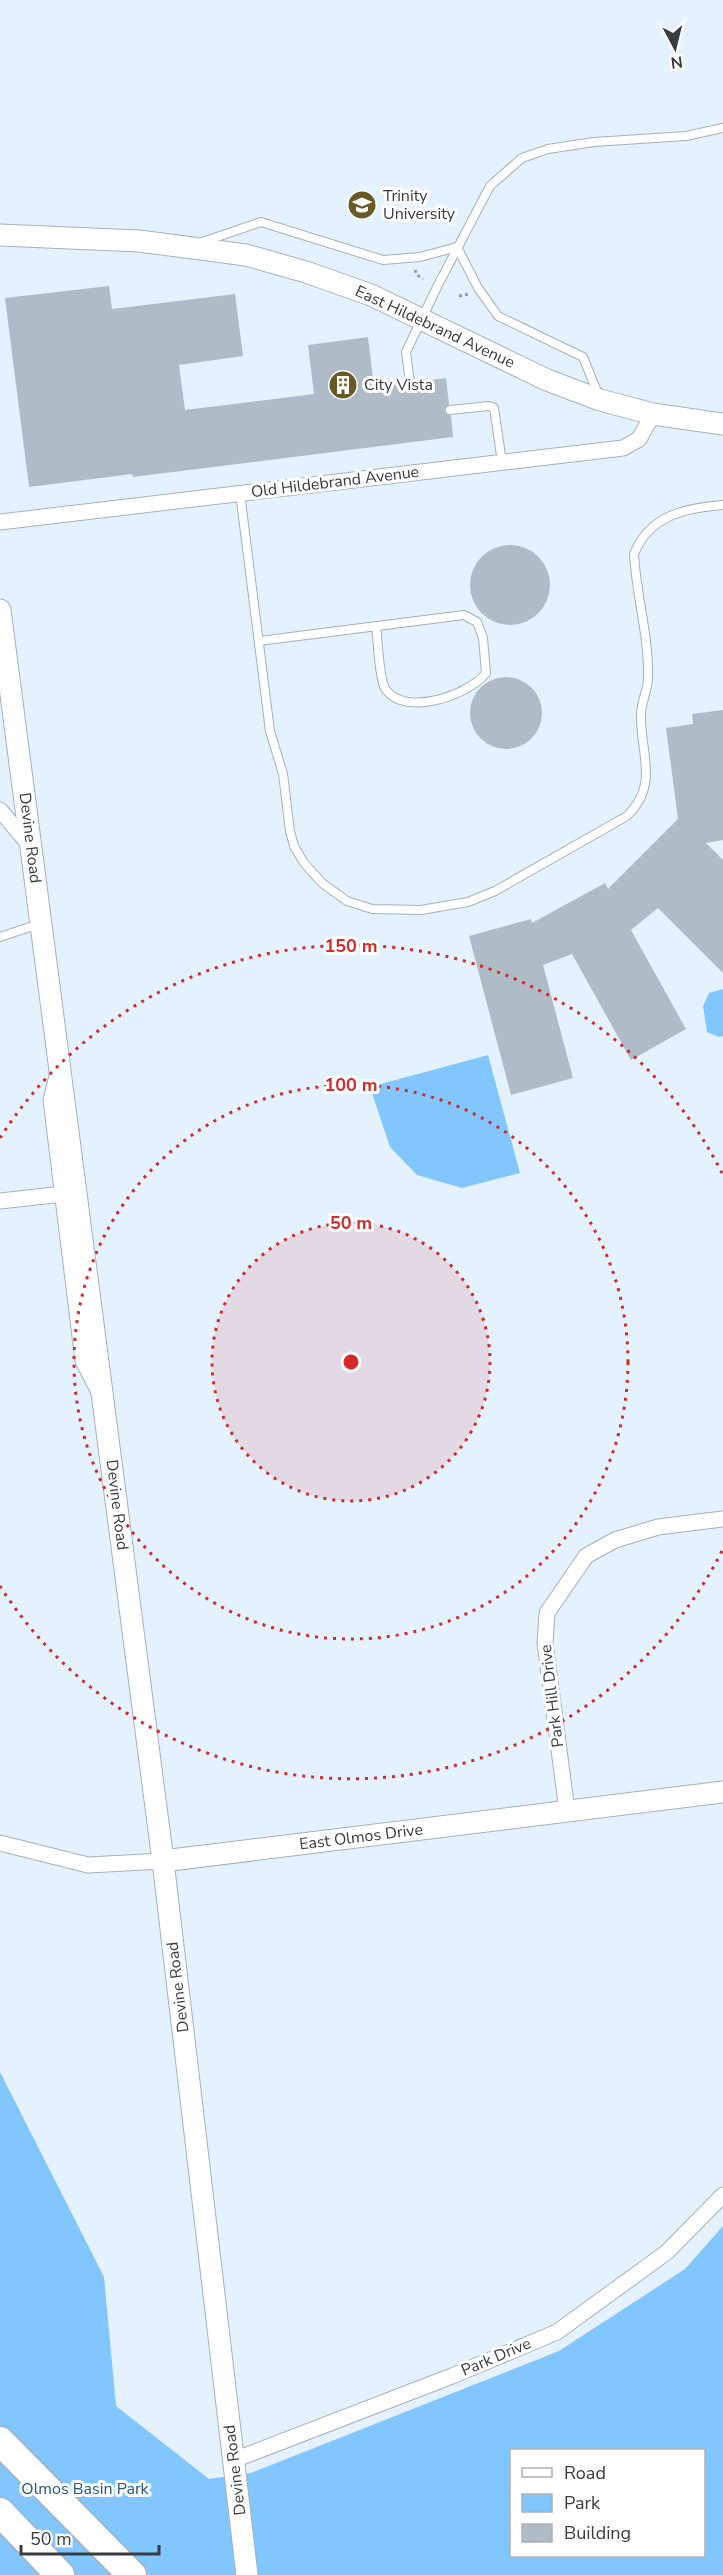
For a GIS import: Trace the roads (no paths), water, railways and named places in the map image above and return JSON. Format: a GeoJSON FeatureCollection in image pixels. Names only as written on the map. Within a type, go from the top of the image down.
{"type":"FeatureCollection","features":[{"type":"Feature","properties":{"kind":"highway"},"geometry":{"type":"LineString","coordinates":[[0,2441],[132,2575]]}},
{"type":"Feature","properties":{"kind":"highway"},"geometry":{"type":"LineString","coordinates":[[0,2512],[60,2575]]}},
{"type":"Feature","properties":{"kind":"street","name":"East Hildebrand Avenue"},"geometry":{"type":"LineString","coordinates":[[0,235],[139,240],[246,255],[306,272],[371,295],[547,380],[600,399],[653,414],[723,424]]}},
{"type":"Feature","properties":{"kind":"street","name":"Old Hildebrand Avenue"},"geometry":{"type":"LineString","coordinates":[[0,522],[623,448],[639,439],[653,414]]}},
{"type":"Feature","properties":{"kind":"street","name":"Devine Road"},"geometry":{"type":"LineString","coordinates":[[0,610],[163,1861],[247,2575]]}},
{"type":"Feature","properties":{"kind":"street"},"geometry":{"type":"LineString","coordinates":[[0,810],[31,847]]}},
{"type":"Feature","properties":{"kind":"street","name":"Devine Road"},"geometry":{"type":"LineString","coordinates":[[60,1067],[51,1100],[83,1361],[103,1400]]}},
{"type":"Feature","properties":{"kind":"street"},"geometry":{"type":"LineString","coordinates":[[0,1201],[63,1194]]}},
{"type":"Feature","properties":{"kind":"street","name":"Park Hill Drive"},"geometry":{"type":"LineString","coordinates":[[567,1811],[545,1643],[547,1613],[586,1556],[615,1540],[658,1527],[723,1519]]}},
{"type":"Feature","properties":{"kind":"street","name":"East Olmos Drive"},"geometry":{"type":"LineString","coordinates":[[0,1843],[88,1865],[163,1861],[723,1792]]}},
{"type":"Feature","properties":{"kind":"street","name":"Park Drive"},"geometry":{"type":"LineString","coordinates":[[234,2460],[452,2376],[557,2332],[667,2252],[723,2195]]}},
{"type":"Feature","properties":{"kind":"lane"},"geometry":{"type":"LineString","coordinates":[[410,382],[406,352],[457,247],[490,186],[522,158],[548,149],[594,142],[687,136],[723,128]]}},
{"type":"Feature","properties":{"kind":"lane"},"geometry":{"type":"LineString","coordinates":[[188,247],[261,222],[383,260],[420,257],[457,247]]}},
{"type":"Feature","properties":{"kind":"lane"},"geometry":{"type":"LineString","coordinates":[[457,247],[478,288],[498,316],[583,357],[600,399]]}},
{"type":"Feature","properties":{"kind":"lane"},"geometry":{"type":"LineString","coordinates":[[450,410],[489,406],[494,408],[502,462]]}},
{"type":"Feature","properties":{"kind":"lane"},"geometry":{"type":"LineString","coordinates":[[240,493],[270,731],[283,774],[294,846],[304,863],[322,883],[347,901],[372,909],[421,910],[468,902],[495,891],[627,816],[639,805],[647,778],[640,714],[648,675],[634,554],[639,540],[667,516],[684,509],[723,505]]}},
{"type":"Feature","properties":{"kind":"lane"},"geometry":{"type":"LineString","coordinates":[[259,641],[376,626],[464,615],[477,622],[483,638],[486,673],[481,680],[460,693],[445,698],[406,703],[393,698],[384,688],[376,626]]}},
{"type":"Feature","properties":{"kind":"lane"},"geometry":{"type":"LineString","coordinates":[[0,937],[41,924]]}},
{"type":"Feature","properties":{"kind":"place","name":"Trinity University"},"geometry":{"type":"Point","coordinates":[362,205]}},
{"type":"Feature","properties":{"kind":"place","name":"City Vista"},"geometry":{"type":"Point","coordinates":[343,385]}},
{"type":"Feature","properties":{"kind":"park label","name":"Olmos Basin Park"},"geometry":{"type":"Point","coordinates":[85,2489]}}]}
